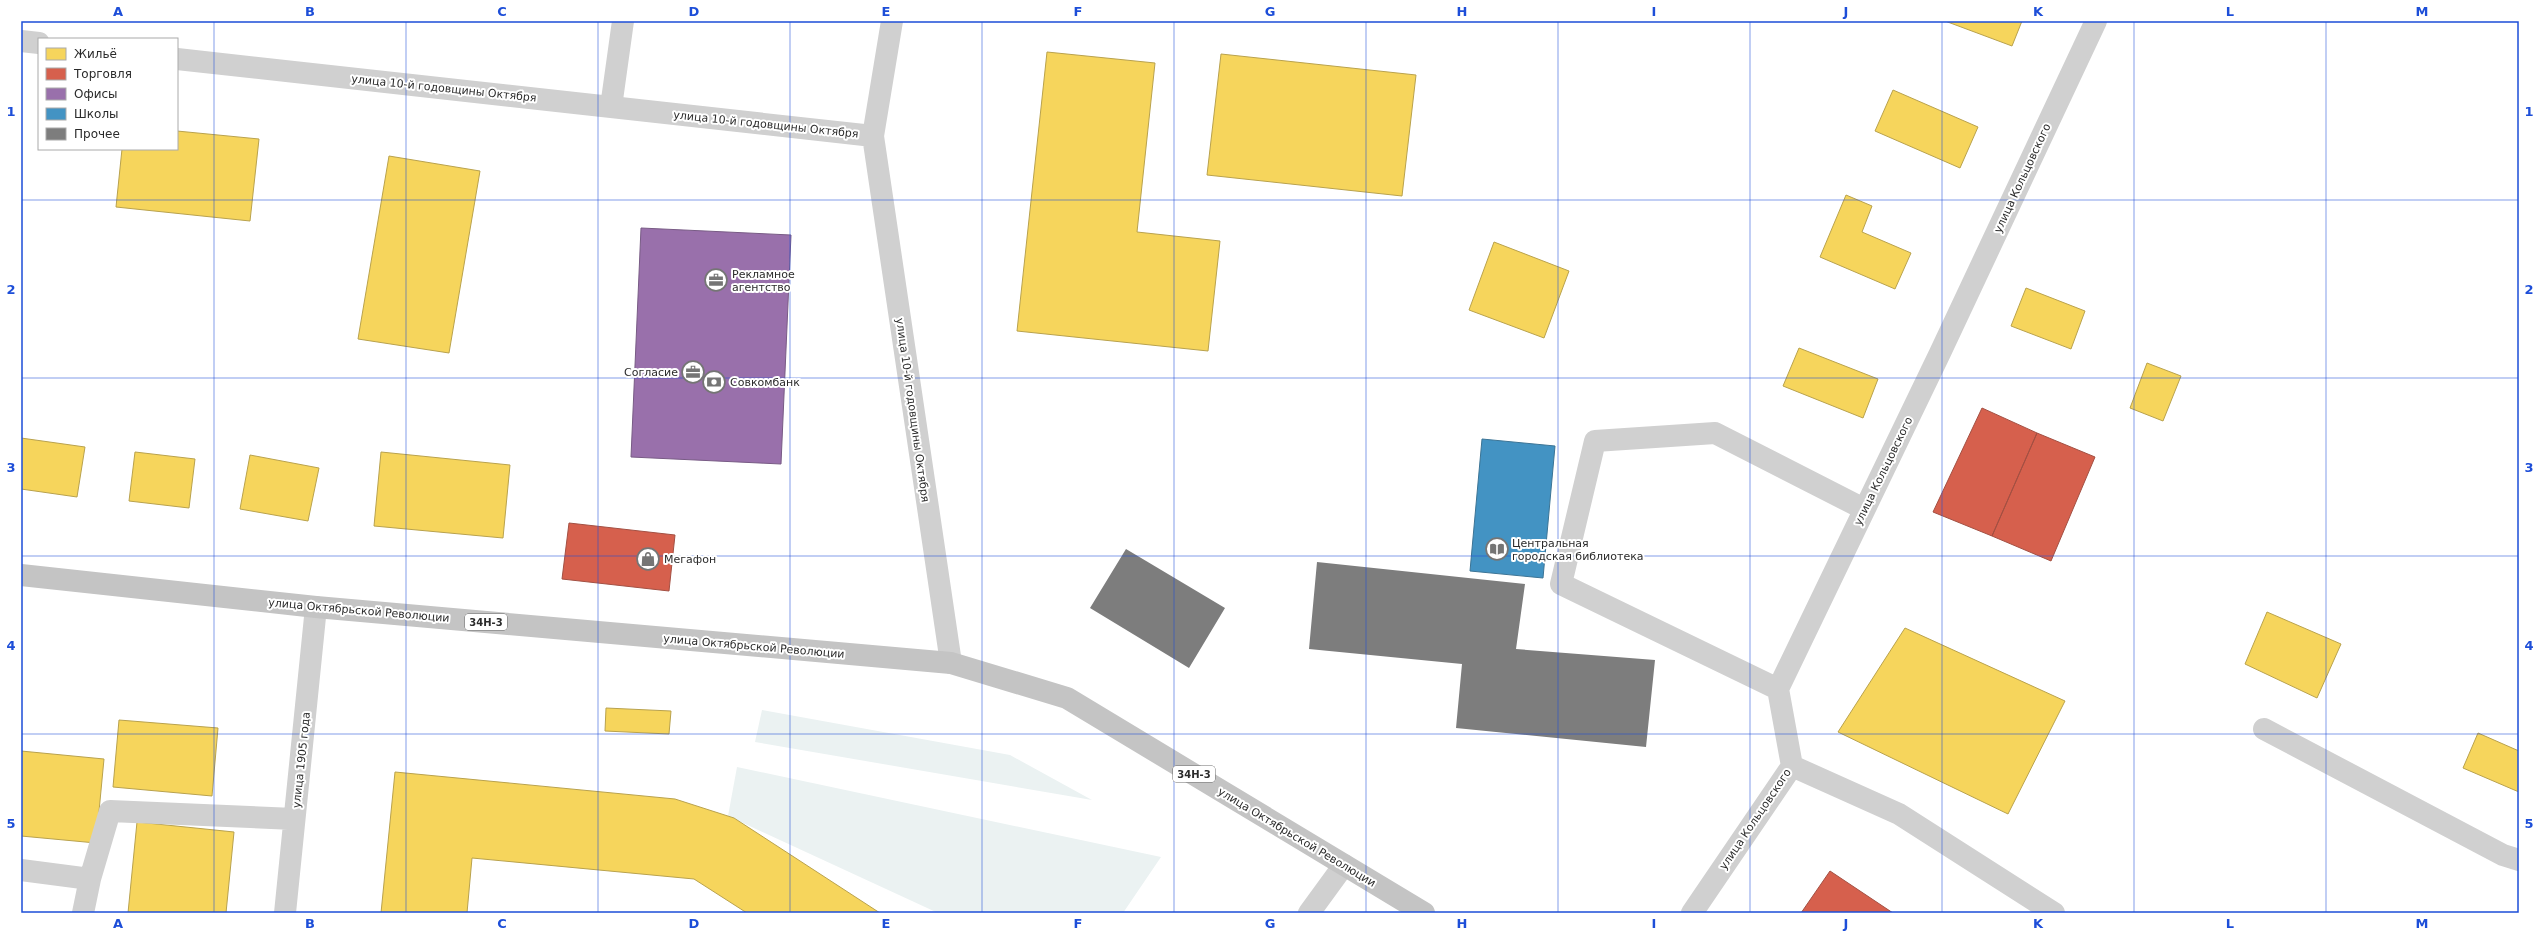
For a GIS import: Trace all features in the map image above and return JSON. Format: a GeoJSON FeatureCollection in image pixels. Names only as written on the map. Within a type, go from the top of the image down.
{"type":"FeatureCollection","features":[{"type":"Feature","properties":{"kind":"main road","name":"улица Октябрьской Революции"},"geometry":{"type":"LineString","coordinates":[[21,575],[316,607],[951,663],[1067,698],[1424,913]]}},
{"type":"Feature","properties":{"kind":"street"},"geometry":{"type":"LineString","coordinates":[[611,107],[623,21]]}},
{"type":"Feature","properties":{"kind":"street"},"geometry":{"type":"LineString","coordinates":[[873,136],[892,21]]}},
{"type":"Feature","properties":{"kind":"street","name":"улица Кольцовского"},"geometry":{"type":"LineString","coordinates":[[1692,913],[1792,766],[1778,689],[2096,21]]}},
{"type":"Feature","properties":{"kind":"street"},"geometry":{"type":"LineString","coordinates":[[21,41],[38,43]]}},
{"type":"Feature","properties":{"kind":"street","name":"улица 10-й годовщины Октября"},"geometry":{"type":"LineString","coordinates":[[178,59],[873,136],[951,663]]}},
{"type":"Feature","properties":{"kind":"street"},"geometry":{"type":"LineString","coordinates":[[1778,689],[1561,584],[1595,441],[1715,433],[1864,509]]}},
{"type":"Feature","properties":{"kind":"street","name":"улица 1905 года"},"geometry":{"type":"LineString","coordinates":[[285,913],[316,607]]}},
{"type":"Feature","properties":{"kind":"street"},"geometry":{"type":"LineString","coordinates":[[2264,729],[2503,855],[2519,860]]}},
{"type":"Feature","properties":{"kind":"street"},"geometry":{"type":"LineString","coordinates":[[1792,766],[1899,814],[2054,913]]}},
{"type":"Feature","properties":{"kind":"street"},"geometry":{"type":"LineString","coordinates":[[83,913],[90,879],[110,810],[294,819]]}},
{"type":"Feature","properties":{"kind":"street"},"geometry":{"type":"LineString","coordinates":[[1309,913],[1344,865]]}},
{"type":"Feature","properties":{"kind":"street"},"geometry":{"type":"LineString","coordinates":[[21,870],[90,879]]}},
{"type":"Feature","properties":{"kind":"shaded area"},"geometry":{"type":"Polygon","coordinates":[[[762,710],[1010,755],[1092,800],[755,742],[762,710]]]}},
{"type":"Feature","properties":{"kind":"shaded area"},"geometry":{"type":"Polygon","coordinates":[[[737,767],[1161,857],[1123,913],[938,913],[728,816],[737,767]]]}},
{"type":"Feature","properties":{"kind":"building: Жильё"},"geometry":{"type":"Polygon","coordinates":[[[1945,21],[2022,21],[2012,46],[1945,21]]]}},
{"type":"Feature","properties":{"kind":"building: Жильё"},"geometry":{"type":"Polygon","coordinates":[[[1047,52],[1155,63],[1137,232],[1220,241],[1208,351],[1017,331],[1047,52]]]}},
{"type":"Feature","properties":{"kind":"building: Жильё"},"geometry":{"type":"Polygon","coordinates":[[[1221,54],[1416,75],[1402,196],[1207,175],[1221,54]]]}},
{"type":"Feature","properties":{"kind":"building: Жильё"},"geometry":{"type":"Polygon","coordinates":[[[1893,90],[1978,127],[1960,168],[1875,131],[1893,90]]]}},
{"type":"Feature","properties":{"kind":"building: Жильё"},"geometry":{"type":"Polygon","coordinates":[[[178,131],[259,139],[250,221],[116,207],[122,150],[178,150],[178,131]]]}},
{"type":"Feature","properties":{"kind":"building: Жильё"},"geometry":{"type":"Polygon","coordinates":[[[389,156],[480,171],[449,353],[358,339],[389,156]]]}},
{"type":"Feature","properties":{"kind":"building: Жильё"},"geometry":{"type":"Polygon","coordinates":[[[1846,195],[1872,206],[1862,232],[1911,253],[1895,289],[1820,257],[1846,195]]]}},
{"type":"Feature","properties":{"kind":"building: Жильё"},"geometry":{"type":"Polygon","coordinates":[[[1494,242],[1569,271],[1544,338],[1469,310],[1494,242]]]}},
{"type":"Feature","properties":{"kind":"building: Жильё"},"geometry":{"type":"Polygon","coordinates":[[[2026,288],[2085,311],[2071,349],[2011,326],[2026,288]]]}},
{"type":"Feature","properties":{"kind":"building: Жильё"},"geometry":{"type":"Polygon","coordinates":[[[1799,348],[1878,379],[1863,418],[1783,386],[1799,348]]]}},
{"type":"Feature","properties":{"kind":"building: Жильё"},"geometry":{"type":"Polygon","coordinates":[[[2147,363],[2181,376],[2163,421],[2130,408],[2147,363]]]}},
{"type":"Feature","properties":{"kind":"building: Жильё"},"geometry":{"type":"Polygon","coordinates":[[[21,438],[85,447],[77,497],[21,489],[21,438]]]}},
{"type":"Feature","properties":{"kind":"building: Жильё"},"geometry":{"type":"Polygon","coordinates":[[[135,452],[195,459],[189,508],[129,501],[135,452]]]}},
{"type":"Feature","properties":{"kind":"building: Жильё"},"geometry":{"type":"Polygon","coordinates":[[[381,452],[510,465],[503,538],[374,526],[381,452]]]}},
{"type":"Feature","properties":{"kind":"building: Жильё"},"geometry":{"type":"Polygon","coordinates":[[[250,455],[319,468],[308,521],[240,509],[250,455]]]}},
{"type":"Feature","properties":{"kind":"building: Жильё"},"geometry":{"type":"Polygon","coordinates":[[[2267,612],[2341,644],[2317,698],[2245,664],[2267,612]]]}},
{"type":"Feature","properties":{"kind":"building: Жильё"},"geometry":{"type":"Polygon","coordinates":[[[1905,628],[2065,701],[2008,814],[1838,732],[1905,628]]]}},
{"type":"Feature","properties":{"kind":"building: Жильё"},"geometry":{"type":"Polygon","coordinates":[[[606,708],[671,711],[669,734],[605,731],[606,708]]]}},
{"type":"Feature","properties":{"kind":"building: Жильё"},"geometry":{"type":"Polygon","coordinates":[[[119,720],[218,728],[212,796],[113,787],[119,720]]]}},
{"type":"Feature","properties":{"kind":"building: Жильё"},"geometry":{"type":"Polygon","coordinates":[[[2478,733],[2519,751],[2519,792],[2463,768],[2478,733]]]}},
{"type":"Feature","properties":{"kind":"building: Жильё"},"geometry":{"type":"Polygon","coordinates":[[[21,751],[104,759],[96,843],[21,836],[21,751]]]}},
{"type":"Feature","properties":{"kind":"building: Жильё"},"geometry":{"type":"Polygon","coordinates":[[[395,772],[675,799],[734,818],[880,913],[747,913],[694,879],[472,858],[467,913],[381,913],[395,772]]]}},
{"type":"Feature","properties":{"kind":"building: Жильё"},"geometry":{"type":"Polygon","coordinates":[[[137,822],[234,832],[226,913],[128,913],[137,822]]]}},
{"type":"Feature","properties":{"kind":"building: Торговля"},"geometry":{"type":"Polygon","coordinates":[[[1982,408],[2037,433],[1992,536],[1933,512],[1982,408]]]}},
{"type":"Feature","properties":{"kind":"building: Торговля"},"geometry":{"type":"Polygon","coordinates":[[[2037,433],[2095,457],[2051,561],[1992,536],[2037,433]]]}},
{"type":"Feature","properties":{"kind":"building: Торговля"},"geometry":{"type":"Polygon","coordinates":[[[569,523],[675,535],[669,591],[562,579],[569,523]]]}},
{"type":"Feature","properties":{"kind":"building: Торговля"},"geometry":{"type":"Polygon","coordinates":[[[1830,871],[1893,913],[1801,913],[1830,871]]]}},
{"type":"Feature","properties":{"kind":"building: Офисы"},"geometry":{"type":"Polygon","coordinates":[[[641,228],[791,235],[781,464],[631,457],[641,228]]]}},
{"type":"Feature","properties":{"kind":"building: Школы"},"geometry":{"type":"Polygon","coordinates":[[[1482,439],[1555,446],[1543,578],[1470,571],[1482,439]]]}},
{"type":"Feature","properties":{"kind":"building: Прочее"},"geometry":{"type":"Polygon","coordinates":[[[1126,549],[1225,608],[1189,668],[1090,608],[1126,549]]]}},
{"type":"Feature","properties":{"kind":"building: Прочее"},"geometry":{"type":"Polygon","coordinates":[[[1317,562],[1525,584],[1516,649],[1655,660],[1646,747],[1456,728],[1462,664],[1309,649],[1317,562]]]}},
{"type":"Feature","properties":{"kind":"place","name":"Рекламное агентство"},"geometry":{"type":"Point","coordinates":[716,280]}},
{"type":"Feature","properties":{"kind":"place","name":"Согласие"},"geometry":{"type":"Point","coordinates":[693,372]}},
{"type":"Feature","properties":{"kind":"place","name":"Совкомбанк"},"geometry":{"type":"Point","coordinates":[714,382]}},
{"type":"Feature","properties":{"kind":"place","name":"Центральная городская библиотека"},"geometry":{"type":"Point","coordinates":[1497,549]}},
{"type":"Feature","properties":{"kind":"place","name":"Мегафон"},"geometry":{"type":"Point","coordinates":[648,559]}}]}
